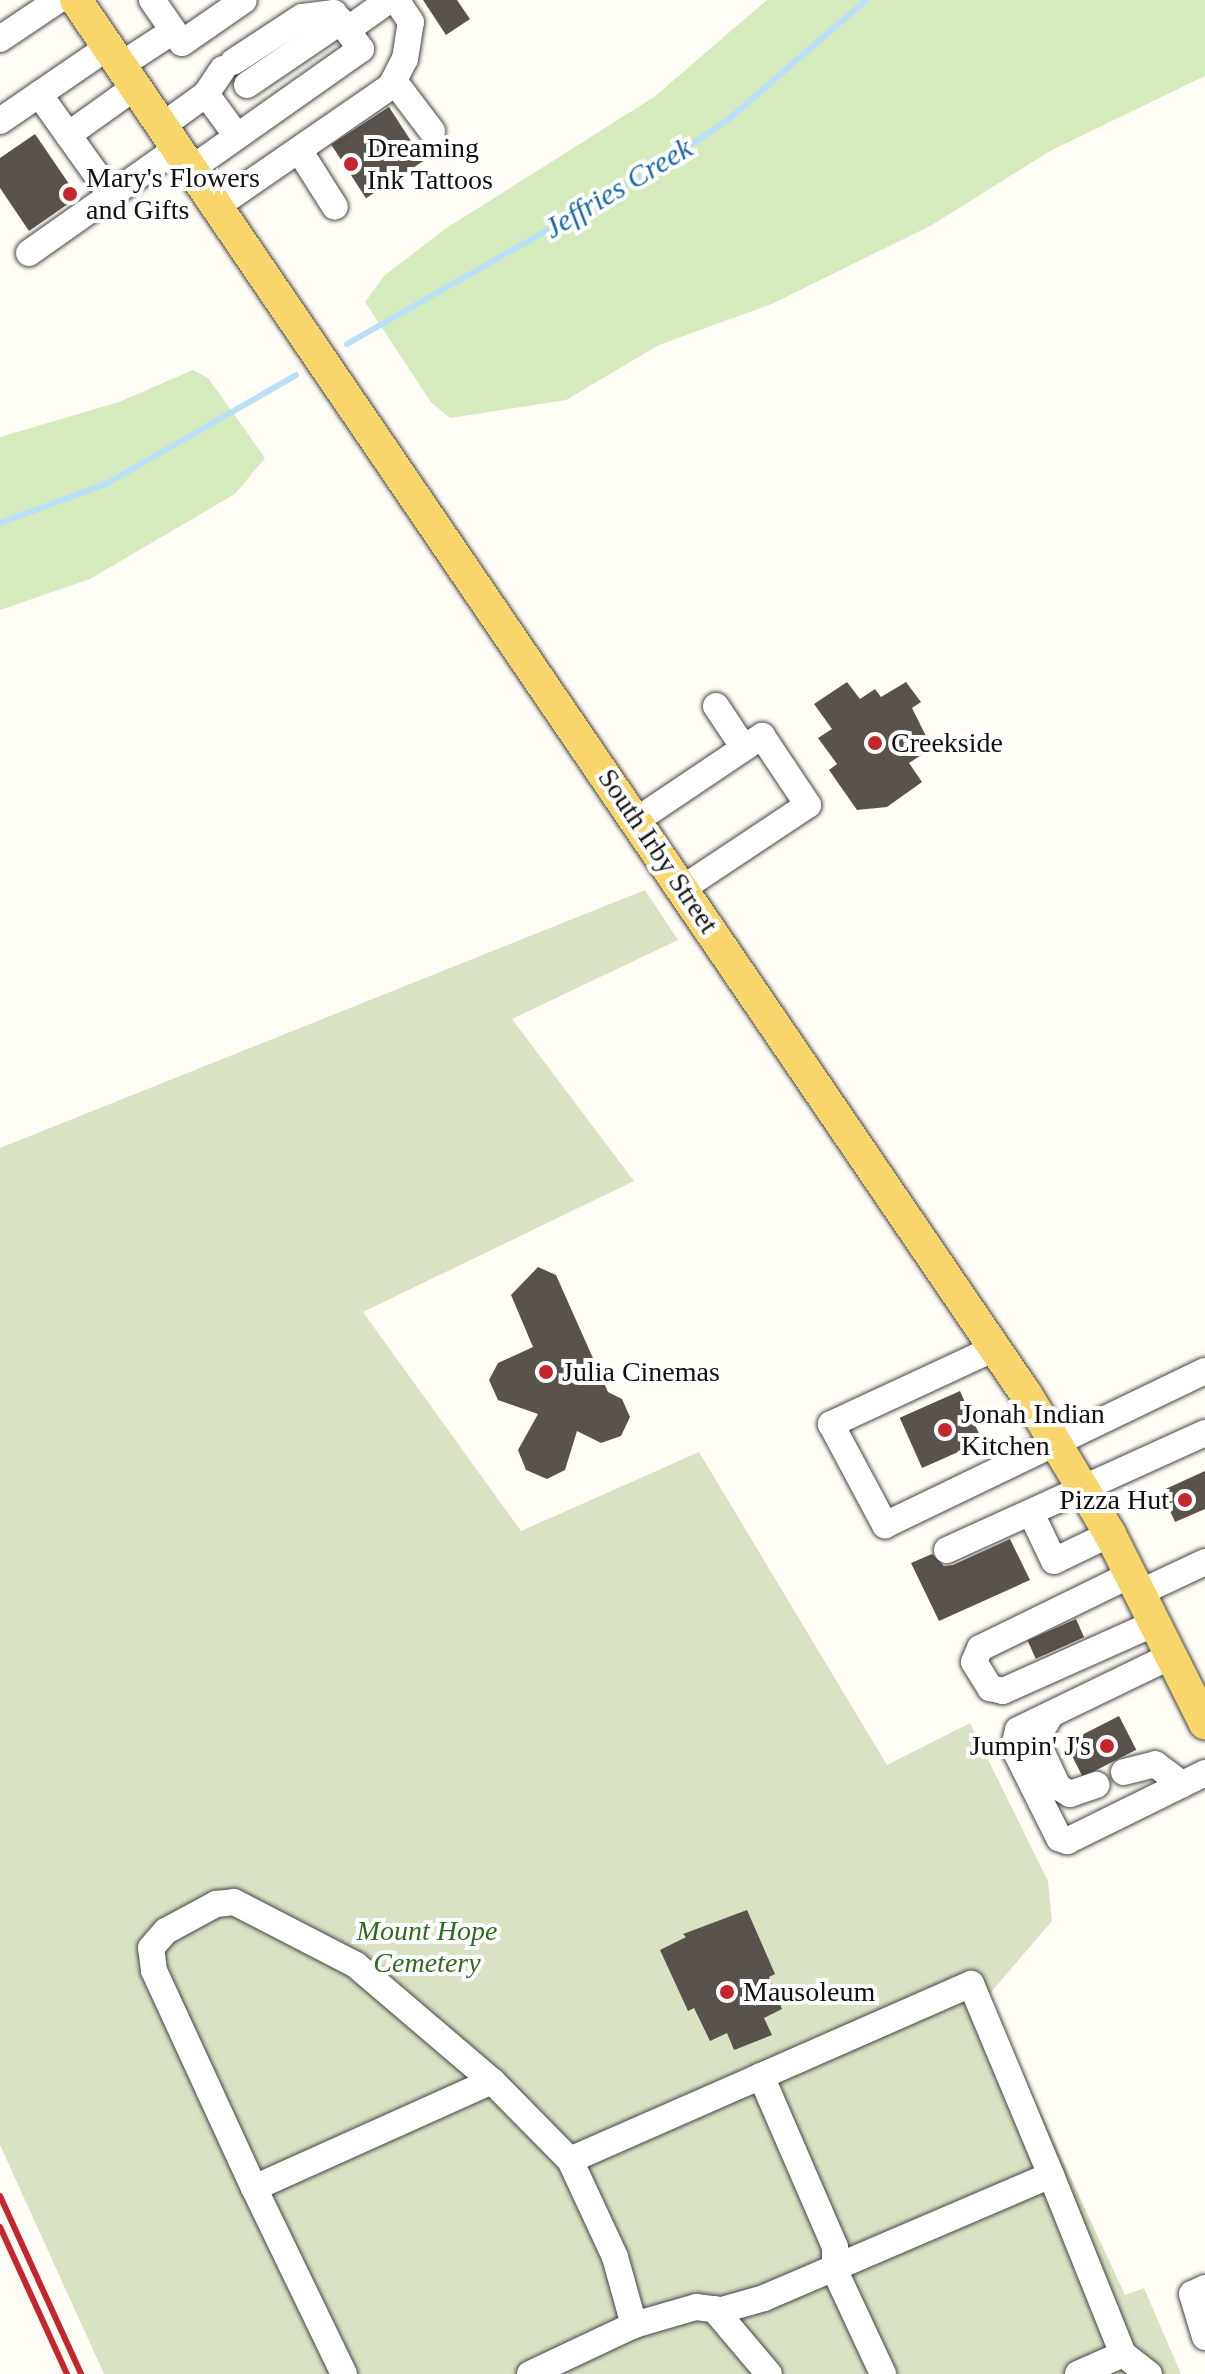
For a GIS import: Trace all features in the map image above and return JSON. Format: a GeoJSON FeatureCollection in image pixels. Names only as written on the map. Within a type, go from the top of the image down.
{"type":"FeatureCollection","features":[{"type":"Feature","properties":{"kind":"main road","name":"South Irby Street"},"geometry":{"type":"LineString","coordinates":[[76,0],[995,1348],[1110,1534],[1205,1724]]}},
{"type":"Feature","properties":{"kind":"lane"},"geometry":{"type":"LineString","coordinates":[[0,39],[58,0]]}},
{"type":"Feature","properties":{"kind":"lane"},"geometry":{"type":"LineString","coordinates":[[152,0],[182,43],[233,3]]}},
{"type":"Feature","properties":{"kind":"lane"},"geometry":{"type":"LineString","coordinates":[[29,253],[177,148],[226,95],[389,0]]}},
{"type":"Feature","properties":{"kind":"lane"},"geometry":{"type":"LineString","coordinates":[[217,206],[394,81],[405,59],[411,22],[396,0]]}},
{"type":"Feature","properties":{"kind":"lane"},"geometry":{"type":"LineString","coordinates":[[177,148],[237,136],[361,49],[334,13],[302,17],[228,65],[226,95],[237,136]]}},
{"type":"Feature","properties":{"kind":"lane"},"geometry":{"type":"LineString","coordinates":[[0,121],[39,94],[121,66],[173,31]]}},
{"type":"Feature","properties":{"kind":"lane"},"geometry":{"type":"LineString","coordinates":[[68,135],[121,66]]}},
{"type":"Feature","properties":{"kind":"lane"},"geometry":{"type":"LineString","coordinates":[[394,81],[432,131]]}},
{"type":"Feature","properties":{"kind":"lane"},"geometry":{"type":"LineString","coordinates":[[39,94],[111,195]]}},
{"type":"Feature","properties":{"kind":"lane"},"geometry":{"type":"LineString","coordinates":[[299,150],[335,207]]}},
{"type":"Feature","properties":{"kind":"lane"},"geometry":{"type":"LineString","coordinates":[[716,706],[744,748]]}},
{"type":"Feature","properties":{"kind":"lane"},"geometry":{"type":"LineString","coordinates":[[637,820],[762,736],[808,805],[683,888]]}},
{"type":"Feature","properties":{"kind":"lane"},"geometry":{"type":"LineString","coordinates":[[995,1348],[831,1424],[885,1525],[1205,1371]]}},
{"type":"Feature","properties":{"kind":"lane"},"geometry":{"type":"LineString","coordinates":[[947,1550],[1205,1433]]}},
{"type":"Feature","properties":{"kind":"lane"},"geometry":{"type":"LineString","coordinates":[[1031,1513],[1054,1561],[1110,1534]]}},
{"type":"Feature","properties":{"kind":"lane"},"geometry":{"type":"LineString","coordinates":[[1155,1623],[1003,1691],[990,1688],[974,1662],[980,1648],[1135,1584],[1205,1562]]}},
{"type":"Feature","properties":{"kind":"lane"},"geometry":{"type":"LineString","coordinates":[[1171,1656],[1018,1730],[1014,1748],[1059,1838],[1075,1839],[1194,1778]]}},
{"type":"Feature","properties":{"kind":"lane"},"geometry":{"type":"LineString","coordinates":[[1054,1711],[1036,1732],[1036,1740],[1058,1787],[1070,1794],[1096,1785]]}},
{"type":"Feature","properties":{"kind":"lane"},"geometry":{"type":"LineString","coordinates":[[1124,1772],[1155,1764],[1194,1778]]}},
{"type":"Feature","properties":{"kind":"lane"},"geometry":{"type":"LineString","coordinates":[[344,2374],[154,1971],[151,1948],[166,1931],[216,1904],[234,1902],[356,1965],[492,2081],[570,2160],[615,2257],[634,2325]]}},
{"type":"Feature","properties":{"kind":"lane"},"geometry":{"type":"LineString","coordinates":[[570,2160],[971,1984],[1123,2354],[1149,2374]]}},
{"type":"Feature","properties":{"kind":"lane"},"geometry":{"type":"LineString","coordinates":[[761,2076],[835,2247],[835,2271],[883,2374]]}},
{"type":"Feature","properties":{"kind":"lane"},"geometry":{"type":"LineString","coordinates":[[254,2188],[492,2081]]}},
{"type":"Feature","properties":{"kind":"lane"},"geometry":{"type":"LineString","coordinates":[[530,2374],[634,2325],[696,2307],[714,2309],[764,2298],[835,2271],[1051,2175]]}},
{"type":"Feature","properties":{"kind":"lane"},"geometry":{"type":"LineString","coordinates":[[1203,2329],[1192,2294],[1205,2288]]}},
{"type":"Feature","properties":{"kind":"lane"},"geometry":{"type":"LineString","coordinates":[[748,2346],[764,2298]]}},
{"type":"Feature","properties":{"kind":"lane"},"geometry":{"type":"LineString","coordinates":[[714,2309],[769,2374]]}},
{"type":"Feature","properties":{"kind":"lane"},"geometry":{"type":"LineString","coordinates":[[1078,2374],[1123,2354]]}},
{"type":"Feature","properties":{"kind":"green space"},"geometry":{"type":"Polygon","coordinates":[[[767,0],[1205,0],[1205,76],[1050,151],[932,225],[774,303],[659,345],[566,400],[450,418],[431,402],[365,302],[384,276],[445,229],[654,97],[767,0]]]}},
{"type":"Feature","properties":{"kind":"green space"},"geometry":{"type":"Polygon","coordinates":[[[193,370],[208,378],[265,458],[235,494],[90,579],[0,610],[0,437],[119,402],[193,370]]]}},
{"type":"Feature","properties":{"kind":"green space","name":"Mount Hope Cemetery"},"geometry":{"type":"Polygon","coordinates":[[[645,890],[678,940],[512,1019],[634,1181],[363,1312],[521,1531],[699,1452],[887,1765],[970,1723],[1048,1881],[1052,1921],[987,1997],[1125,2295],[1144,2288],[1181,2374],[104,2374],[0,2145],[0,1148],[645,890]]]}},
{"type":"Feature","properties":{"kind":"building"},"geometry":{"type":"Polygon","coordinates":[[[423,0],[457,0],[470,19],[446,35],[423,0]]]}},
{"type":"Feature","properties":{"kind":"building"},"geometry":{"type":"Polygon","coordinates":[[[389,107],[424,161],[366,198],[331,145],[389,107]]]}},
{"type":"Feature","properties":{"kind":"building"},"geometry":{"type":"Polygon","coordinates":[[[35,134],[78,197],[29,231],[0,188],[0,158],[35,134]]]}},
{"type":"Feature","properties":{"kind":"building","name":"Creekside"},"geometry":{"type":"Polygon","coordinates":[[[847,682],[860,699],[875,689],[881,697],[906,682],[921,702],[912,708],[932,748],[909,763],[922,782],[887,807],[857,810],[829,770],[837,764],[818,738],[832,729],[814,704],[847,682]]]}},
{"type":"Feature","properties":{"kind":"building","name":"Julia Cinemas"},"geometry":{"type":"Polygon","coordinates":[[[538,1267],[556,1275],[608,1392],[622,1399],[630,1417],[621,1436],[601,1443],[577,1431],[565,1470],[547,1479],[526,1470],[518,1450],[538,1414],[498,1400],[489,1380],[498,1363],[533,1347],[511,1295],[538,1267]]]}},
{"type":"Feature","properties":{"kind":"building"},"geometry":{"type":"Polygon","coordinates":[[[960,1391],[982,1441],[922,1468],[900,1418],[960,1391]]]}},
{"type":"Feature","properties":{"kind":"building","name":"Pizza Hut"},"geometry":{"type":"Polygon","coordinates":[[[1205,1471],[1205,1509],[1175,1522],[1161,1491],[1205,1471]]]}},
{"type":"Feature","properties":{"kind":"building"},"geometry":{"type":"Polygon","coordinates":[[[1010,1539],[1030,1580],[939,1621],[911,1563],[932,1554],[944,1566],[953,1565],[1010,1539]]]}},
{"type":"Feature","properties":{"kind":"building"},"geometry":{"type":"Polygon","coordinates":[[[1076,1619],[1084,1637],[1036,1659],[1028,1641],[1076,1619]]]}},
{"type":"Feature","properties":{"kind":"building"},"geometry":{"type":"Polygon","coordinates":[[[1119,1716],[1136,1750],[1083,1777],[1066,1743],[1119,1716]]]}},
{"type":"Feature","properties":{"kind":"building","name":"Mausoleum"},"geometry":{"type":"Polygon","coordinates":[[[747,1910],[775,1974],[769,1977],[782,2009],[764,2018],[772,2035],[734,2050],[727,2033],[710,2041],[694,2008],[688,2011],[660,1950],[686,1937],[683,1934],[747,1910]]]}},
{"type":"Feature","properties":{"kind":"waterway","name":"Jeffries Creek"},"geometry":{"type":"LineString","coordinates":[[347,344],[660,166],[730,118],[866,0]]}},
{"type":"Feature","properties":{"kind":"waterway","name":"Jeffries Creek"},"geometry":{"type":"LineString","coordinates":[[0,523],[106,484],[296,375]]}},
{"type":"Feature","properties":{"kind":"railway"},"geometry":{"type":"LineString","coordinates":[[0,2196],[81,2374]]}},
{"type":"Feature","properties":{"kind":"railway"},"geometry":{"type":"LineString","coordinates":[[0,2227],[67,2374]]}},
{"type":"Feature","properties":{"kind":"place","name":"Dreaming Ink Tattoos"},"geometry":{"type":"Point","coordinates":[351,164]}},
{"type":"Feature","properties":{"kind":"place","name":"Mary's Flowers and Gifts"},"geometry":{"type":"Point","coordinates":[70,194]}},
{"type":"Feature","properties":{"kind":"place","name":"Creekside"},"geometry":{"type":"Point","coordinates":[875,743]}},
{"type":"Feature","properties":{"kind":"place","name":"Julia Cinemas"},"geometry":{"type":"Point","coordinates":[546,1372]}},
{"type":"Feature","properties":{"kind":"place","name":"Jonah Indian Kitchen"},"geometry":{"type":"Point","coordinates":[945,1430]}},
{"type":"Feature","properties":{"kind":"place","name":"Pizza Hut"},"geometry":{"type":"Point","coordinates":[1185,1500]}},
{"type":"Feature","properties":{"kind":"place","name":"Jumpin' J's"},"geometry":{"type":"Point","coordinates":[1107,1746]}},
{"type":"Feature","properties":{"kind":"place","name":"Mausoleum"},"geometry":{"type":"Point","coordinates":[727,1992]}}]}
